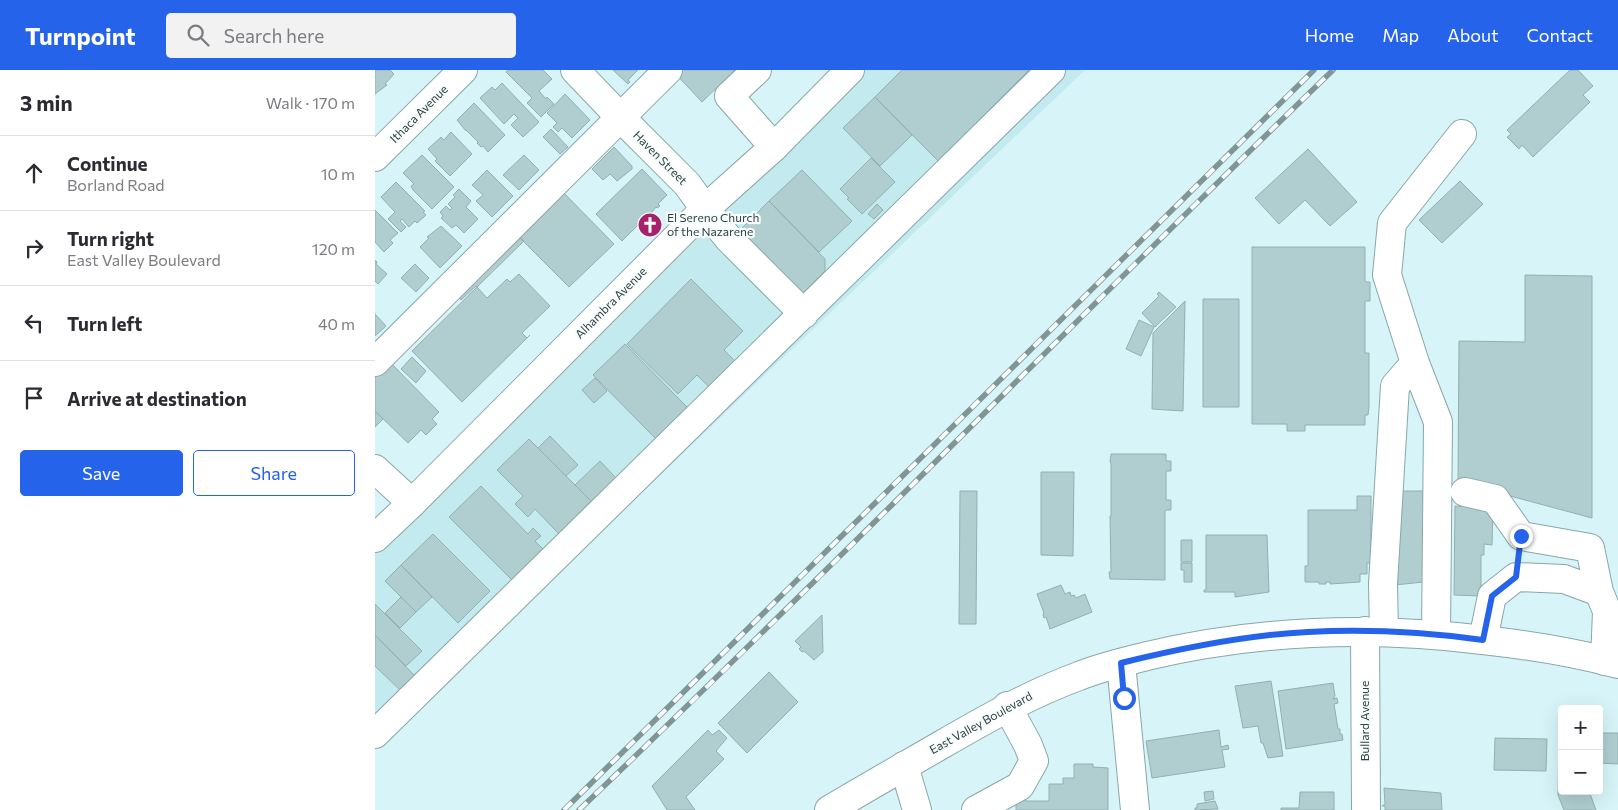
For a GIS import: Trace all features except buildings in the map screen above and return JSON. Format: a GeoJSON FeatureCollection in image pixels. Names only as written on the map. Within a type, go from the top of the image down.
{"type":"FeatureCollection","features":[{"type":"Feature","properties":{"kind":"main road","name":"Ithaca Avenue"},"geometry":{"type":"LineString","coordinates":[[375,157],[463,70]]}},
{"type":"Feature","properties":{"kind":"main road","name":"Haven Street"},"geometry":{"type":"LineString","coordinates":[[575,70],[687,184],[728,238],[804,314]]}},
{"type":"Feature","properties":{"kind":"main road"},"geometry":{"type":"LineString","coordinates":[[375,362],[668,70]]}},
{"type":"Feature","properties":{"kind":"main road"},"geometry":{"type":"LineString","coordinates":[[757,70],[729,96],[774,147]]}},
{"type":"Feature","properties":{"kind":"main road","name":"Alhambra Avenue"},"geometry":{"type":"LineString","coordinates":[[375,538],[705,209],[774,147],[850,70]]}},
{"type":"Feature","properties":{"kind":"main road"},"geometry":{"type":"LineString","coordinates":[[375,734],[1051,70]]}},
{"type":"Feature","properties":{"kind":"main road"},"geometry":{"type":"LineString","coordinates":[[1436,635],[1438,422],[1415,363],[1387,275],[1392,223],[1462,134]]}},
{"type":"Feature","properties":{"kind":"main road","name":"Bullard Avenue"},"geometry":{"type":"LineString","coordinates":[[1366,810],[1374,632],[1383,584],[1395,386],[1415,363]]}},
{"type":"Feature","properties":{"kind":"main road"},"geometry":{"type":"LineString","coordinates":[[375,469],[412,503]]}},
{"type":"Feature","properties":{"kind":"main road"},"geometry":{"type":"LineString","coordinates":[[1465,492],[1495,499],[1521,536],[1516,577]]}},
{"type":"Feature","properties":{"kind":"main road"},"geometry":{"type":"LineString","coordinates":[[1521,536],[1590,548],[1599,592],[1607,611],[1612,662]]}},
{"type":"Feature","properties":{"kind":"main road"},"geometry":{"type":"LineString","coordinates":[[1483,640],[1492,596],[1516,577],[1564,579],[1599,592]]}},
{"type":"Feature","properties":{"kind":"main road","name":"East Valley Boulevard"},"geometry":{"type":"LineString","coordinates":[[829,810],[1007,706],[1080,675],[1121,663],[1210,643],[1308,632],[1374,632],[1436,635],[1529,644],[1612,662]]}},
{"type":"Feature","properties":{"kind":"main road"},"geometry":{"type":"LineString","coordinates":[[1121,663],[1135,810]]}},
{"type":"Feature","properties":{"kind":"main road"},"geometry":{"type":"LineString","coordinates":[[976,810],[1020,786],[1034,761],[1028,745],[1007,706]]}},
{"type":"Feature","properties":{"kind":"main road"},"geometry":{"type":"LineString","coordinates":[[904,766],[917,810]]}},
{"type":"Feature","properties":{"kind":"shaded area"},"geometry":{"type":"Polygon","coordinates":[[[859,70],[1085,70],[404,719],[375,749],[375,551],[859,70]]]}},
{"type":"Feature","properties":{"kind":"railway"},"geometry":{"type":"LineString","coordinates":[[564,810],[1314,70]]}},
{"type":"Feature","properties":{"kind":"railway"},"geometry":{"type":"LineString","coordinates":[[579,810],[769,626],[1333,70]]}},
{"type":"Feature","properties":{"kind":"place","name":"El Sereno Church of the Nazarene"},"geometry":{"type":"Point","coordinates":[650,225]}},
{"type":"Feature","properties":{"kind":"route"},"geometry":{"type":"LineString","coordinates":[[1124,698],[1121,663],[1210,643],[1308,632],[1384,632],[1483,640],[1492,596],[1516,577],[1521,536]]}}]}
